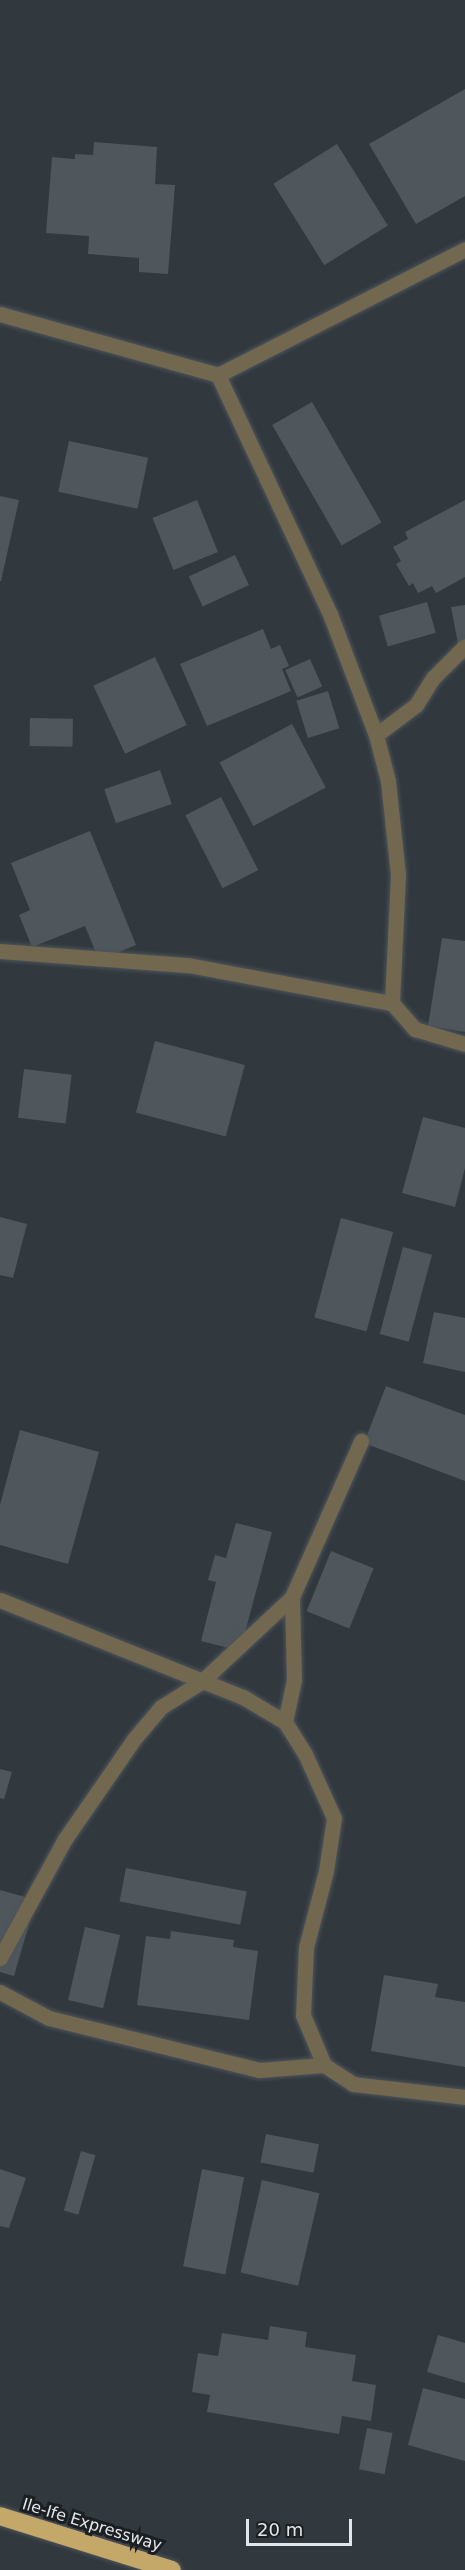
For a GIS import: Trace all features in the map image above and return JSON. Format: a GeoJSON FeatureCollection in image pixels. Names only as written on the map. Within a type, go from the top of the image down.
{"type":"FeatureCollection","features":[{"type":"Feature","properties":{"kind":"highway","name":"Ile-Ife Expressway"},"geometry":{"type":"LineString","coordinates":[[0,2516],[172,2570]]}},
{"type":"Feature","properties":{"kind":"street"},"geometry":{"type":"LineString","coordinates":[[0,314],[218,375],[465,249]]}},
{"type":"Feature","properties":{"kind":"street"},"geometry":{"type":"LineString","coordinates":[[218,375],[330,615],[376,735],[388,781],[398,875],[392,1003]]}},
{"type":"Feature","properties":{"kind":"street"},"geometry":{"type":"LineString","coordinates":[[376,735],[416,705],[433,678],[465,646]]}},
{"type":"Feature","properties":{"kind":"street"},"geometry":{"type":"LineString","coordinates":[[0,951],[188,965],[392,1003],[415,1029],[465,1044]]}},
{"type":"Feature","properties":{"kind":"street"},"geometry":{"type":"LineString","coordinates":[[0,1958],[64,1839],[134,1739],[161,1707],[201,1682],[292,1597],[361,1441]]}},
{"type":"Feature","properties":{"kind":"street"},"geometry":{"type":"LineString","coordinates":[[285,1722],[294,1680],[292,1597]]}},
{"type":"Feature","properties":{"kind":"street"},"geometry":{"type":"LineString","coordinates":[[0,1600],[243,1697],[285,1722],[305,1754],[334,1818],[326,1871],[306,1947],[303,2015],[324,2065],[353,2084],[465,2097]]}},
{"type":"Feature","properties":{"kind":"street"},"geometry":{"type":"LineString","coordinates":[[0,1992],[49,2018],[259,2070],[324,2065]]}},
{"type":"Feature","properties":{"kind":"building"},"geometry":{"type":"Polygon","coordinates":[[[465,89],[465,196],[416,224],[369,144],[465,89]]]}},
{"type":"Feature","properties":{"kind":"building"},"geometry":{"type":"Polygon","coordinates":[[[94,142],[157,147],[155,184],[175,185],[168,274],[139,272],[139,258],[88,254],[89,236],[46,233],[52,157],[75,159],[75,154],[93,155],[94,142]]]}},
{"type":"Feature","properties":{"kind":"building"},"geometry":{"type":"Polygon","coordinates":[[[337,144],[388,225],[324,265],[273,184],[337,144]]]}},
{"type":"Feature","properties":{"kind":"building"},"geometry":{"type":"Polygon","coordinates":[[[312,402],[382,522],[342,545],[272,425],[312,402]]]}},
{"type":"Feature","properties":{"kind":"building"},"geometry":{"type":"Polygon","coordinates":[[[69,441],[148,458],[137,509],[58,492],[69,441]]]}},
{"type":"Feature","properties":{"kind":"building"},"geometry":{"type":"Polygon","coordinates":[[[0,496],[19,500],[1,581],[0,581],[0,496]]]}},
{"type":"Feature","properties":{"kind":"building"},"geometry":{"type":"Polygon","coordinates":[[[197,500],[218,552],[173,570],[152,518],[197,500]]]}},
{"type":"Feature","properties":{"kind":"building"},"geometry":{"type":"Polygon","coordinates":[[[465,500],[465,577],[436,593],[432,586],[418,593],[413,583],[409,586],[396,564],[401,561],[393,547],[408,539],[405,532],[465,500]]]}},
{"type":"Feature","properties":{"kind":"building"},"geometry":{"type":"Polygon","coordinates":[[[235,555],[249,585],[203,606],[189,577],[235,555]]]}},
{"type":"Feature","properties":{"kind":"building"},"geometry":{"type":"Polygon","coordinates":[[[427,602],[436,633],[388,647],[379,616],[427,602]]]}},
{"type":"Feature","properties":{"kind":"building"},"geometry":{"type":"Polygon","coordinates":[[[465,605],[465,660],[461,660],[451,607],[465,605]]]}},
{"type":"Feature","properties":{"kind":"building"},"geometry":{"type":"Polygon","coordinates":[[[263,629],[271,649],[280,645],[289,666],[282,669],[291,691],[207,726],[180,664],[263,629]]]}},
{"type":"Feature","properties":{"kind":"building"},"geometry":{"type":"Polygon","coordinates":[[[155,657],[187,725],[125,754],[93,686],[155,657]]]}},
{"type":"Feature","properties":{"kind":"building"},"geometry":{"type":"Polygon","coordinates":[[[310,659],[322,686],[298,697],[285,670],[310,659]]]}},
{"type":"Feature","properties":{"kind":"building"},"geometry":{"type":"Polygon","coordinates":[[[328,691],[339,728],[308,738],[296,701],[328,691]]]}},
{"type":"Feature","properties":{"kind":"building"},"geometry":{"type":"Polygon","coordinates":[[[30,718],[73,719],[73,747],[30,746],[30,718]]]}},
{"type":"Feature","properties":{"kind":"building"},"geometry":{"type":"Polygon","coordinates":[[[292,724],[326,788],[253,826],[220,762],[292,724]]]}},
{"type":"Feature","properties":{"kind":"building"},"geometry":{"type":"Polygon","coordinates":[[[160,770],[172,804],[116,823],[104,789],[160,770]]]}},
{"type":"Feature","properties":{"kind":"building"},"geometry":{"type":"Polygon","coordinates":[[[221,797],[258,870],[223,888],[185,815],[221,797]]]}},
{"type":"Feature","properties":{"kind":"building"},"geometry":{"type":"Polygon","coordinates":[[[90,831],[136,945],[99,960],[85,926],[32,947],[19,915],[30,910],[11,863],[90,831]]]}},
{"type":"Feature","properties":{"kind":"building"},"geometry":{"type":"Polygon","coordinates":[[[442,938],[465,941],[465,1032],[428,1026],[442,938]]]}},
{"type":"Feature","properties":{"kind":"building"},"geometry":{"type":"Polygon","coordinates":[[[155,1041],[245,1065],[226,1137],[136,1112],[155,1041]]]}},
{"type":"Feature","properties":{"kind":"building"},"geometry":{"type":"Polygon","coordinates":[[[24,1069],[72,1075],[66,1123],[18,1118],[24,1069]]]}},
{"type":"Feature","properties":{"kind":"building"},"geometry":{"type":"Polygon","coordinates":[[[423,1117],[465,1128],[465,1168],[455,1207],[402,1193],[423,1117]]]}},
{"type":"Feature","properties":{"kind":"building"},"geometry":{"type":"Polygon","coordinates":[[[0,1217],[27,1224],[13,1278],[0,1275],[0,1217]]]}},
{"type":"Feature","properties":{"kind":"building"},"geometry":{"type":"Polygon","coordinates":[[[341,1218],[393,1232],[367,1331],[314,1317],[341,1218]]]}},
{"type":"Feature","properties":{"kind":"building"},"geometry":{"type":"Polygon","coordinates":[[[403,1247],[432,1255],[409,1342],[380,1334],[403,1247]]]}},
{"type":"Feature","properties":{"kind":"building"},"geometry":{"type":"Polygon","coordinates":[[[434,1312],[465,1318],[465,1372],[423,1363],[434,1312]]]}},
{"type":"Feature","properties":{"kind":"building"},"geometry":{"type":"Polygon","coordinates":[[[386,1386],[465,1415],[465,1481],[364,1443],[386,1386]]]}},
{"type":"Feature","properties":{"kind":"building"},"geometry":{"type":"Polygon","coordinates":[[[20,1430],[99,1452],[68,1564],[0,1545],[0,1505],[20,1430]]]}},
{"type":"Feature","properties":{"kind":"building"},"geometry":{"type":"Polygon","coordinates":[[[236,1523],[272,1532],[240,1651],[201,1641],[216,1582],[208,1580],[215,1555],[226,1558],[236,1523]]]}},
{"type":"Feature","properties":{"kind":"building"},"geometry":{"type":"Polygon","coordinates":[[[331,1551],[374,1568],[349,1628],[307,1611],[331,1551]]]}},
{"type":"Feature","properties":{"kind":"building"},"geometry":{"type":"Polygon","coordinates":[[[0,1769],[12,1772],[4,1799],[0,1798],[0,1769]]]}},
{"type":"Feature","properties":{"kind":"building"},"geometry":{"type":"Polygon","coordinates":[[[126,1868],[247,1891],[240,1925],[120,1901],[126,1868]]]}},
{"type":"Feature","properties":{"kind":"building"},"geometry":{"type":"Polygon","coordinates":[[[0,1890],[36,1900],[14,1976],[0,1972],[0,1890]]]}},
{"type":"Feature","properties":{"kind":"building"},"geometry":{"type":"Polygon","coordinates":[[[85,1927],[120,1935],[103,2008],[68,2000],[85,1927]]]}},
{"type":"Feature","properties":{"kind":"building"},"geometry":{"type":"Polygon","coordinates":[[[171,1931],[234,1940],[233,1947],[258,1951],[249,2020],[137,2005],[146,1936],[170,1939],[171,1931]]]}},
{"type":"Feature","properties":{"kind":"building"},"geometry":{"type":"Polygon","coordinates":[[[384,1975],[438,1984],[435,1997],[465,2002],[465,2067],[371,2051],[384,1975]]]}},
{"type":"Feature","properties":{"kind":"building"},"geometry":{"type":"Polygon","coordinates":[[[266,2134],[319,2144],[313,2173],[260,2162],[266,2134]]]}},
{"type":"Feature","properties":{"kind":"building"},"geometry":{"type":"Polygon","coordinates":[[[81,2151],[95,2155],[78,2215],[64,2211],[81,2151]]]}},
{"type":"Feature","properties":{"kind":"building"},"geometry":{"type":"Polygon","coordinates":[[[0,2169],[26,2178],[9,2228],[0,2226],[0,2169]]]}},
{"type":"Feature","properties":{"kind":"building"},"geometry":{"type":"Polygon","coordinates":[[[202,2169],[244,2177],[225,2274],[183,2266],[202,2169]]]}},
{"type":"Feature","properties":{"kind":"building"},"geometry":{"type":"Polygon","coordinates":[[[262,2180],[319,2193],[298,2286],[241,2273],[262,2180]]]}},
{"type":"Feature","properties":{"kind":"building"},"geometry":{"type":"Polygon","coordinates":[[[270,2326],[307,2332],[305,2347],[356,2355],[352,2381],[376,2385],[371,2421],[342,2416],[339,2434],[207,2412],[210,2395],[192,2392],[198,2353],[218,2356],[222,2333],[268,2340],[270,2326]]]}},
{"type":"Feature","properties":{"kind":"building"},"geometry":{"type":"Polygon","coordinates":[[[438,2335],[465,2343],[465,2383],[427,2372],[438,2335]]]}},
{"type":"Feature","properties":{"kind":"building"},"geometry":{"type":"Polygon","coordinates":[[[423,2388],[465,2399],[465,2461],[408,2445],[423,2388]]]}},
{"type":"Feature","properties":{"kind":"building"},"geometry":{"type":"Polygon","coordinates":[[[367,2428],[393,2433],[385,2474],[359,2469],[367,2428]]]}}]}
